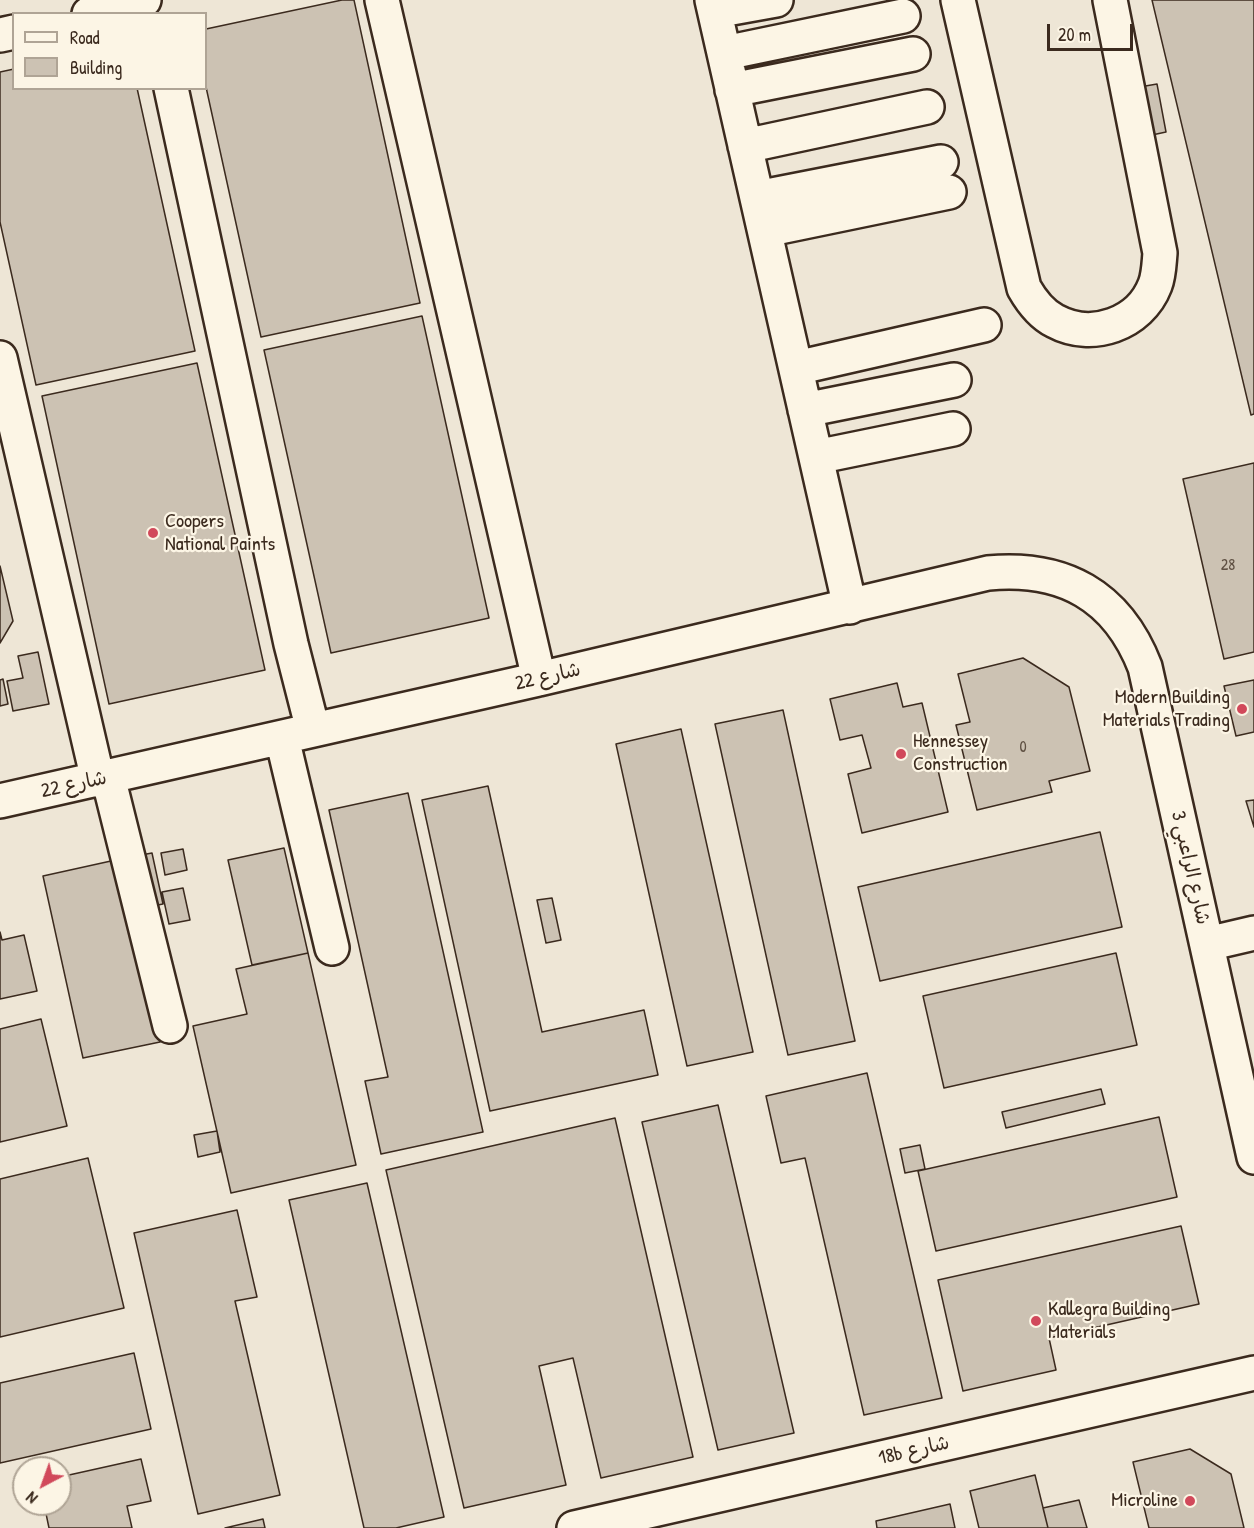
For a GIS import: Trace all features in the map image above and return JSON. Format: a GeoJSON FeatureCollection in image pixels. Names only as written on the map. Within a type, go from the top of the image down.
{"type":"FeatureCollection","features":[{"type":"Feature","properties":{"kind":"street"},"geometry":{"type":"LineString","coordinates":[[97,12],[144,0]]}},
{"type":"Feature","properties":{"kind":"street"},"geometry":{"type":"LineString","coordinates":[[382,0],[539,679]]}},
{"type":"Feature","properties":{"kind":"street"},"geometry":{"type":"LineString","coordinates":[[776,0],[713,5],[850,607]]}},
{"type":"Feature","properties":{"kind":"street"},"geometry":{"type":"LineString","coordinates":[[958,0],[1024,288],[1041,312],[1054,321],[1067,327],[1097,330],[1112,326],[1132,315],[1149,298],[1159,268],[1160,253],[1110,0]]}},
{"type":"Feature","properties":{"kind":"street"},"geometry":{"type":"LineString","coordinates":[[724,53],[903,16]]}},
{"type":"Feature","properties":{"kind":"street"},"geometry":{"type":"LineString","coordinates":[[732,90],[913,54]]}},
{"type":"Feature","properties":{"kind":"street"},"geometry":{"type":"LineString","coordinates":[[171,90],[291,644],[298,734],[332,948]]}},
{"type":"Feature","properties":{"kind":"street"},"geometry":{"type":"LineString","coordinates":[[746,146],[927,107]]}},
{"type":"Feature","properties":{"kind":"street"},"geometry":{"type":"LineString","coordinates":[[757,198],[945,177],[765,230]]}},
{"type":"Feature","properties":{"kind":"street"},"geometry":{"type":"LineString","coordinates":[[796,368],[984,325]]}},
{"type":"Feature","properties":{"kind":"street"},"geometry":{"type":"LineString","coordinates":[[0,358],[103,778],[170,1026]]}},
{"type":"Feature","properties":{"kind":"street"},"geometry":{"type":"LineString","coordinates":[[805,411],[954,380]]}},
{"type":"Feature","properties":{"kind":"street"},"geometry":{"type":"LineString","coordinates":[[816,457],[953,429]]}},
{"type":"Feature","properties":{"kind":"street","name":"شارع 22"},"geometry":{"type":"LineString","coordinates":[[0,801],[539,679],[988,573],[1010,571],[1054,577],[1094,595]]}},
{"type":"Feature","properties":{"kind":"street","name":"شارع الراعبي 3"},"geometry":{"type":"LineString","coordinates":[[1094,595],[1111,609],[1125,627],[1137,646],[1145,667],[1254,1157]]}},
{"type":"Feature","properties":{"kind":"street"},"geometry":{"type":"LineString","coordinates":[[1207,944],[1254,933]]}},
{"type":"Feature","properties":{"kind":"street","name":"18b شارع"},"geometry":{"type":"LineString","coordinates":[[574,1528],[1254,1373]]}},
{"type":"Feature","properties":{"kind":"shaded area"},"geometry":{"type":"Polygon","coordinates":[[[0,0],[1254,0],[1254,1528],[0,1528],[0,0]]]}},
{"type":"Feature","properties":{"kind":"building"},"geometry":{"type":"Polygon","coordinates":[[[342,0],[354,0],[420,303],[261,337],[207,90],[207,29],[342,0]]]}},
{"type":"Feature","properties":{"kind":"building"},"geometry":{"type":"Polygon","coordinates":[[[1152,0],[1254,0],[1254,414],[1251,415],[1152,0]]]}},
{"type":"Feature","properties":{"kind":"building"},"geometry":{"type":"Polygon","coordinates":[[[12,69],[12,90],[137,90],[195,351],[36,385],[0,222],[0,72],[12,69]]]}},
{"type":"Feature","properties":{"kind":"building"},"geometry":{"type":"Polygon","coordinates":[[[1157,84],[1166,132],[1138,138],[1128,89],[1157,84]]]}},
{"type":"Feature","properties":{"kind":"building"},"geometry":{"type":"Polygon","coordinates":[[[422,316],[489,618],[331,653],[264,350],[422,316]]]}},
{"type":"Feature","properties":{"kind":"building","name":"Coopers National Paints"},"geometry":{"type":"Polygon","coordinates":[[[197,363],[265,670],[109,704],[42,396],[197,363]]]}},
{"type":"Feature","properties":{"kind":"building"},"geometry":{"type":"Polygon","coordinates":[[[1254,463],[1254,652],[1224,659],[1183,479],[1254,463]]]}},
{"type":"Feature","properties":{"kind":"building"},"geometry":{"type":"Polygon","coordinates":[[[0,566],[13,621],[0,643],[0,566]]]}},
{"type":"Feature","properties":{"kind":"building"},"geometry":{"type":"Polygon","coordinates":[[[38,652],[49,704],[13,711],[7,681],[23,678],[18,656],[38,652]]]}},
{"type":"Feature","properties":{"kind":"building"},"geometry":{"type":"Polygon","coordinates":[[[1023,658],[1069,687],[1090,771],[1049,781],[1052,792],[977,810],[956,725],[970,722],[958,674],[1023,658]]]}},
{"type":"Feature","properties":{"kind":"building"},"geometry":{"type":"Polygon","coordinates":[[[3,679],[8,704],[0,706],[0,680],[3,679]]]}},
{"type":"Feature","properties":{"kind":"building","name":"Modern Building Materials Trading"},"geometry":{"type":"Polygon","coordinates":[[[1254,680],[1254,732],[1236,736],[1224,686],[1254,680]]]}},
{"type":"Feature","properties":{"kind":"building","name":"Hennessey Construction"},"geometry":{"type":"Polygon","coordinates":[[[897,683],[903,707],[922,703],[948,812],[862,833],[848,774],[871,768],[862,735],[840,740],[830,699],[897,683]]]}},
{"type":"Feature","properties":{"kind":"building"},"geometry":{"type":"Polygon","coordinates":[[[783,710],[855,1041],[788,1055],[715,724],[783,710]]]}},
{"type":"Feature","properties":{"kind":"building"},"geometry":{"type":"Polygon","coordinates":[[[681,729],[753,1052],[687,1066],[616,744],[681,729]]]}},
{"type":"Feature","properties":{"kind":"building"},"geometry":{"type":"Polygon","coordinates":[[[488,786],[542,1032],[644,1010],[658,1075],[490,1111],[422,800],[488,786]]]}},
{"type":"Feature","properties":{"kind":"building"},"geometry":{"type":"Polygon","coordinates":[[[408,793],[483,1132],[381,1154],[365,1081],[388,1077],[329,810],[408,793]]]}},
{"type":"Feature","properties":{"kind":"building"},"geometry":{"type":"Polygon","coordinates":[[[1254,800],[1254,827],[1246,801],[1254,800]]]}},
{"type":"Feature","properties":{"kind":"building"},"geometry":{"type":"Polygon","coordinates":[[[1100,832],[1122,927],[880,981],[858,887],[1100,832]]]}},
{"type":"Feature","properties":{"kind":"building"},"geometry":{"type":"Polygon","coordinates":[[[284,848],[308,953],[252,965],[228,860],[284,848]]]}},
{"type":"Feature","properties":{"kind":"building"},"geometry":{"type":"Polygon","coordinates":[[[183,849],[187,870],[165,875],[161,853],[183,849]]]}},
{"type":"Feature","properties":{"kind":"building"},"geometry":{"type":"Polygon","coordinates":[[[152,853],[163,904],[147,907],[136,856],[152,853]]]}},
{"type":"Feature","properties":{"kind":"building"},"geometry":{"type":"Polygon","coordinates":[[[120,859],[160,1042],[83,1058],[43,876],[120,859]]]}},
{"type":"Feature","properties":{"kind":"building"},"geometry":{"type":"Polygon","coordinates":[[[183,888],[190,920],[169,924],[162,892],[183,888]]]}},
{"type":"Feature","properties":{"kind":"building"},"geometry":{"type":"Polygon","coordinates":[[[552,898],[561,940],[546,943],[537,900],[552,898]]]}},
{"type":"Feature","properties":{"kind":"building"},"geometry":{"type":"Polygon","coordinates":[[[0,932],[2,940],[24,935],[37,991],[0,999],[0,932]]]}},
{"type":"Feature","properties":{"kind":"building"},"geometry":{"type":"Polygon","coordinates":[[[308,953],[356,1165],[231,1193],[193,1026],[247,1014],[236,969],[308,953]]]}},
{"type":"Feature","properties":{"kind":"building"},"geometry":{"type":"Polygon","coordinates":[[[1116,953],[1137,1045],[944,1088],[923,996],[1116,953]]]}},
{"type":"Feature","properties":{"kind":"building"},"geometry":{"type":"Polygon","coordinates":[[[41,1019],[67,1126],[0,1142],[0,1029],[41,1019]]]}},
{"type":"Feature","properties":{"kind":"building"},"geometry":{"type":"Polygon","coordinates":[[[867,1073],[942,1398],[864,1415],[805,1158],[781,1163],[766,1096],[867,1073]]]}},
{"type":"Feature","properties":{"kind":"building"},"geometry":{"type":"Polygon","coordinates":[[[1101,1089],[1105,1104],[1006,1128],[1002,1112],[1101,1089]]]}},
{"type":"Feature","properties":{"kind":"building"},"geometry":{"type":"Polygon","coordinates":[[[718,1105],[794,1433],[718,1450],[642,1122],[718,1105]]]}},
{"type":"Feature","properties":{"kind":"building"},"geometry":{"type":"Polygon","coordinates":[[[1159,1117],[1177,1197],[936,1251],[918,1171],[1159,1117]]]}},
{"type":"Feature","properties":{"kind":"building"},"geometry":{"type":"Polygon","coordinates":[[[615,1118],[693,1457],[601,1478],[573,1358],[539,1366],[566,1485],[464,1508],[386,1170],[615,1118]]]}},
{"type":"Feature","properties":{"kind":"building"},"geometry":{"type":"Polygon","coordinates":[[[217,1131],[220,1152],[198,1157],[194,1135],[217,1131]]]}},
{"type":"Feature","properties":{"kind":"building"},"geometry":{"type":"Polygon","coordinates":[[[920,1145],[925,1169],[905,1173],[900,1149],[920,1145]]]}},
{"type":"Feature","properties":{"kind":"building"},"geometry":{"type":"Polygon","coordinates":[[[88,1158],[124,1308],[0,1337],[0,1179],[88,1158]]]}},
{"type":"Feature","properties":{"kind":"building"},"geometry":{"type":"Polygon","coordinates":[[[367,1183],[444,1517],[396,1528],[364,1528],[289,1200],[367,1183]]]}},
{"type":"Feature","properties":{"kind":"building"},"geometry":{"type":"Polygon","coordinates":[[[237,1210],[257,1297],[235,1301],[280,1495],[198,1514],[134,1233],[237,1210]]]}},
{"type":"Feature","properties":{"kind":"building","name":"Kallegra Building Materials"},"geometry":{"type":"Polygon","coordinates":[[[1181,1226],[1199,1304],[1049,1338],[1056,1370],[963,1391],[938,1280],[1181,1226]]]}},
{"type":"Feature","properties":{"kind":"building"},"geometry":{"type":"Polygon","coordinates":[[[134,1353],[151,1429],[31,1456],[12,1456],[12,1460],[0,1463],[0,1383],[134,1353]]]}},
{"type":"Feature","properties":{"kind":"building","name":"Microline"},"geometry":{"type":"Polygon","coordinates":[[[1190,1449],[1231,1474],[1244,1528],[1149,1528],[1133,1462],[1190,1449]]]}},
{"type":"Feature","properties":{"kind":"building"},"geometry":{"type":"Polygon","coordinates":[[[141,1459],[151,1501],[127,1506],[132,1528],[49,1528],[46,1516],[72,1516],[72,1474],[141,1459]]]}},
{"type":"Feature","properties":{"kind":"building"},"geometry":{"type":"Polygon","coordinates":[[[1035,1475],[1048,1528],[979,1528],[970,1491],[1035,1475]]]}},
{"type":"Feature","properties":{"kind":"building"},"geometry":{"type":"Polygon","coordinates":[[[1079,1500],[1087,1528],[1048,1528],[1043,1508],[1079,1500]]]}},
{"type":"Feature","properties":{"kind":"building"},"geometry":{"type":"Polygon","coordinates":[[[950,1504],[955,1528],[877,1528],[876,1521],[950,1504]]]}},
{"type":"Feature","properties":{"kind":"building"},"geometry":{"type":"Polygon","coordinates":[[[263,1519],[265,1528],[225,1528],[263,1519]]]}},
{"type":"Feature","properties":{"kind":"place","name":"Coopers National Paints"},"geometry":{"type":"Point","coordinates":[153,533]}},
{"type":"Feature","properties":{"kind":"place","name":"Modern Building Materials Trading"},"geometry":{"type":"Point","coordinates":[1242,709]}},
{"type":"Feature","properties":{"kind":"place","name":"Hennessey Construction"},"geometry":{"type":"Point","coordinates":[901,754]}},
{"type":"Feature","properties":{"kind":"place","name":"Kallegra Building Materials"},"geometry":{"type":"Point","coordinates":[1036,1321]}},
{"type":"Feature","properties":{"kind":"place","name":"Microline"},"geometry":{"type":"Point","coordinates":[1190,1501]}}]}
